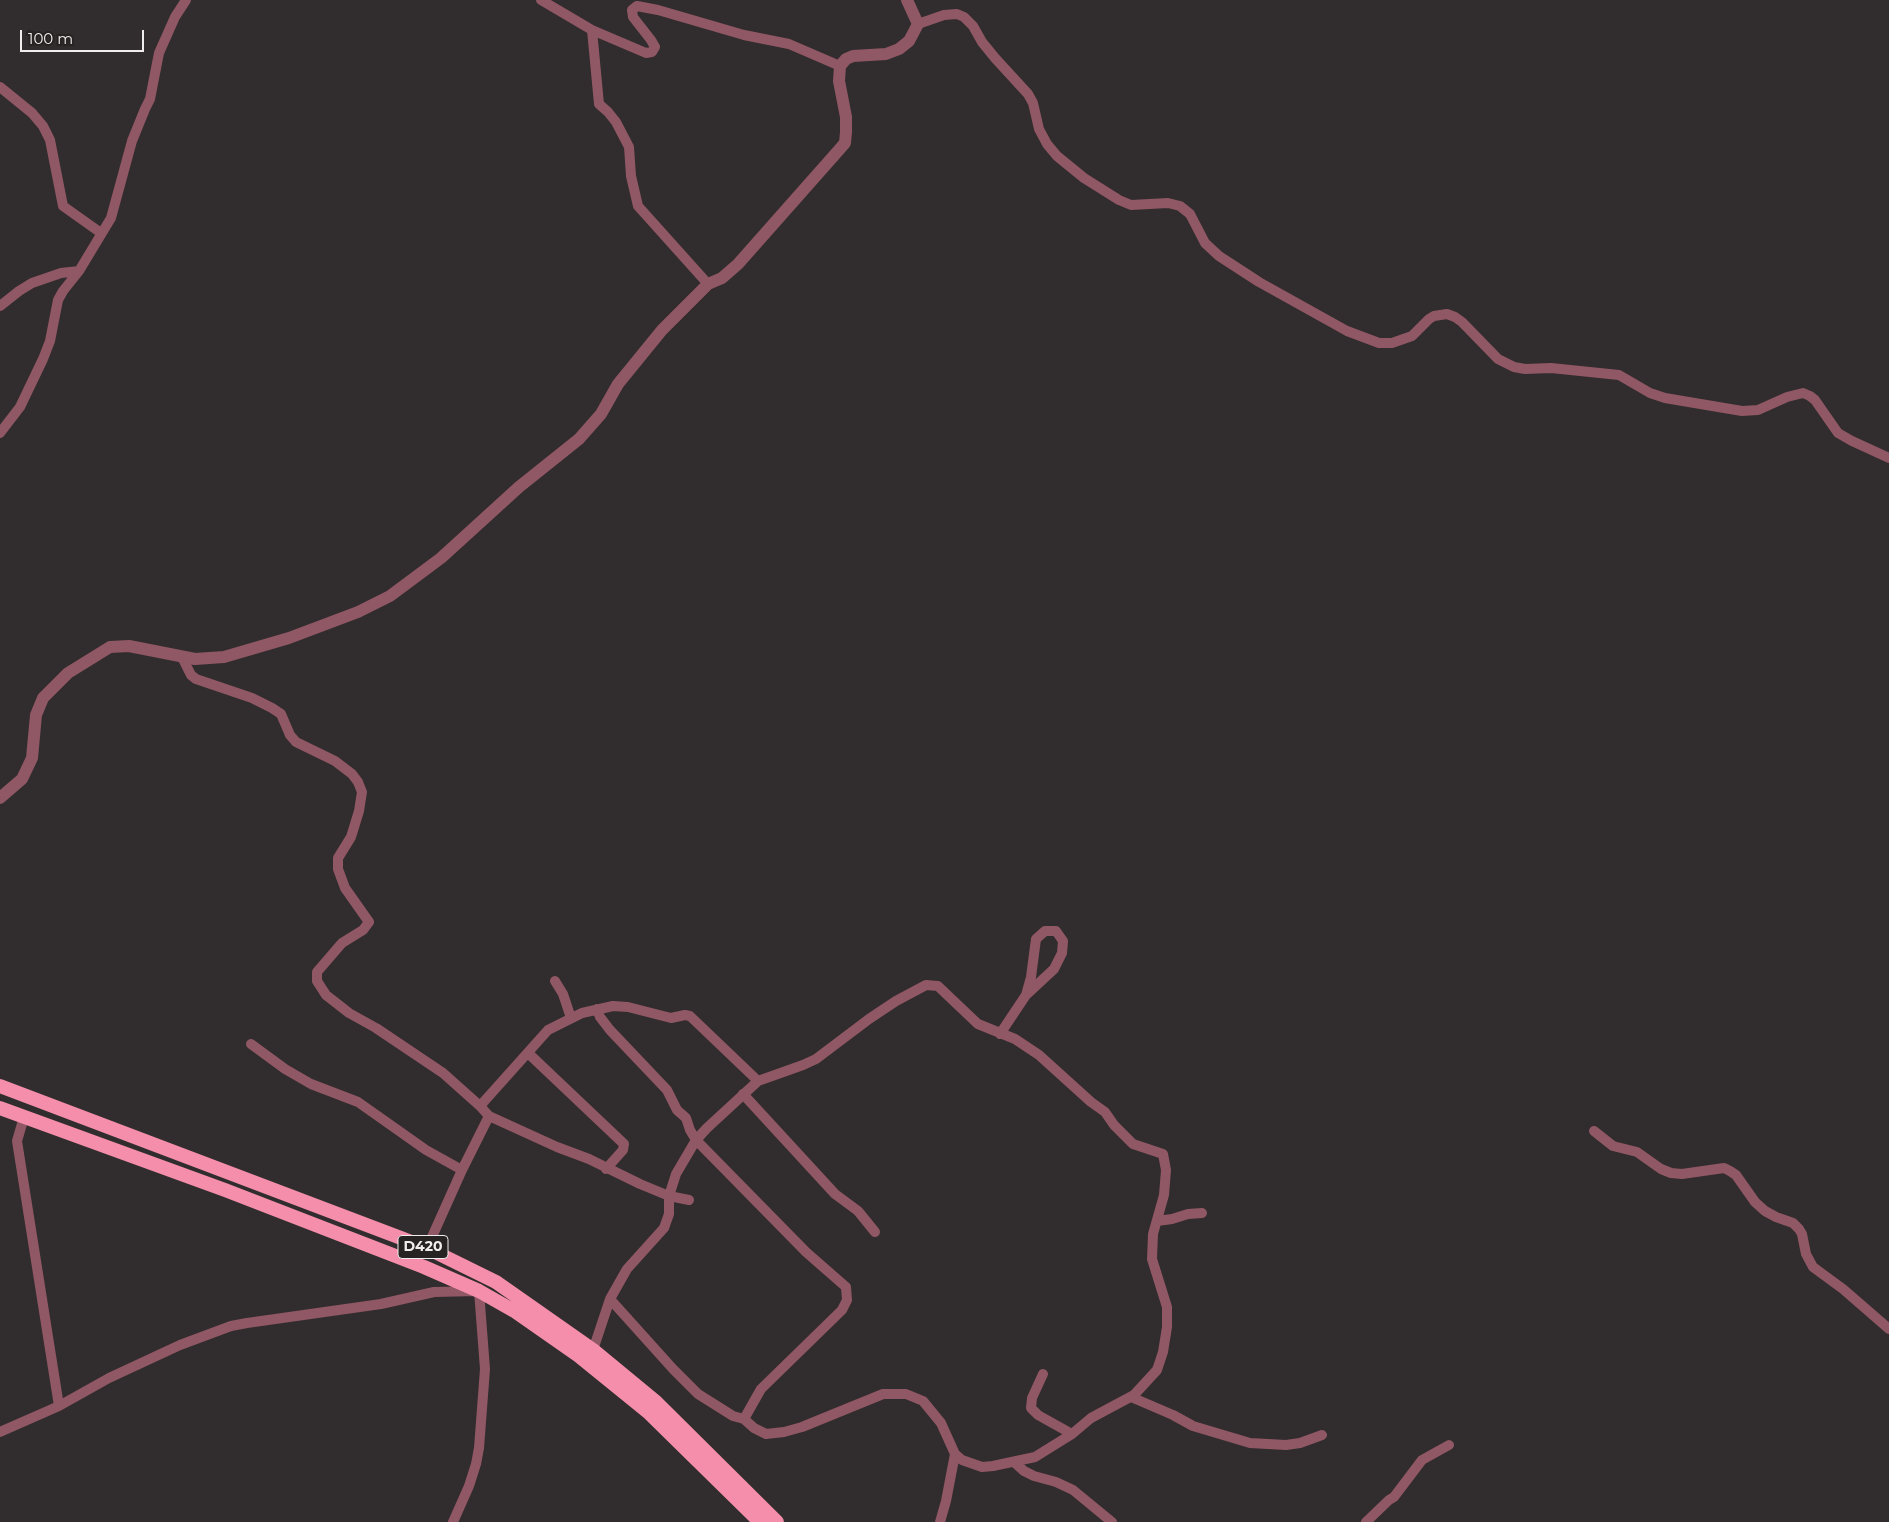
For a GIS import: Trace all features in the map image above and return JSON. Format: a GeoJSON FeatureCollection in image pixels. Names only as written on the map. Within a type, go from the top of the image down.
{"type":"FeatureCollection","features":[{"type":"Feature","properties":{"kind":"highway","name":"D420"},"geometry":{"type":"LineString","coordinates":[[0,1086],[427,1248],[496,1282],[593,1350],[656,1402],[777,1522]]}},
{"type":"Feature","properties":{"kind":"highway","name":"D420"},"geometry":{"type":"LineString","coordinates":[[0,1108],[233,1193],[424,1267],[479,1291],[516,1312],[579,1356],[648,1412],[760,1522]]}},
{"type":"Feature","properties":{"kind":"street"},"geometry":{"type":"LineString","coordinates":[[0,433],[11,420],[28,393],[50,341],[58,300],[79,271],[111,218],[132,142],[150,99],[159,53],[175,16],[186,0]]}},
{"type":"Feature","properties":{"kind":"street"},"geometry":{"type":"LineString","coordinates":[[541,0],[592,30],[641,52],[652,52],[655,47],[633,17],[632,10],[637,6],[789,44],[840,66]]}},
{"type":"Feature","properties":{"kind":"street"},"geometry":{"type":"LineString","coordinates":[[907,0],[918,24]]}},
{"type":"Feature","properties":{"kind":"street"},"geometry":{"type":"LineString","coordinates":[[0,798],[22,779],[32,758],[36,715],[43,698],[68,673],[110,646],[129,646],[195,659],[224,657],[263,646],[358,612],[396,592],[441,558],[519,486],[579,439],[601,414],[618,384],[657,337],[708,284],[722,278],[738,264],[793,201],[826,167],[845,143],[846,117],[839,81],[840,66],[846,59],[853,56],[874,56],[899,49],[909,41],[918,24],[944,15],[957,14],[964,17],[973,26],[982,42],[1028,94],[1033,103],[1039,129],[1047,144],[1057,156],[1084,178],[1119,200],[1131,205],[1168,203],[1180,206],[1190,214],[1205,243],[1219,256],[1259,282],[1347,331],[1379,343],[1392,343],[1412,336],[1434,316],[1447,314],[1462,322],[1498,359],[1514,367],[1552,368],[1619,375],[1638,387],[1658,396],[1742,411],[1758,410],[1787,397],[1803,393],[1816,400],[1838,432],[1852,441],[1889,458]]}},
{"type":"Feature","properties":{"kind":"street"},"geometry":{"type":"LineString","coordinates":[[592,30],[599,104],[616,122],[629,147],[631,176],[638,206],[708,284]]}},
{"type":"Feature","properties":{"kind":"street"},"geometry":{"type":"LineString","coordinates":[[0,87],[32,113],[43,126],[50,140],[63,206],[101,233]]}},
{"type":"Feature","properties":{"kind":"street"},"geometry":{"type":"LineString","coordinates":[[0,306],[32,283],[62,273],[79,271]]}},
{"type":"Feature","properties":{"kind":"street"},"geometry":{"type":"LineString","coordinates":[[182,657],[191,675],[196,679],[252,698],[281,714],[290,735],[296,742],[336,760],[358,782],[362,792],[359,811],[351,838],[338,858],[338,869],[345,888],[369,922],[363,930],[342,943],[317,972],[317,981],[326,995],[437,1069],[489,1116],[557,1148],[588,1159],[669,1196],[689,1200]]}},
{"type":"Feature","properties":{"kind":"street"},"geometry":{"type":"LineString","coordinates":[[1000,1034],[1026,995],[1054,969],[1062,953],[1063,941],[1056,930],[1045,931],[1036,939],[1031,977],[1026,995]]}},
{"type":"Feature","properties":{"kind":"street"},"geometry":{"type":"LineString","coordinates":[[555,981],[563,994],[571,1018]]}},
{"type":"Feature","properties":{"kind":"street"},"geometry":{"type":"LineString","coordinates":[[593,1350],[610,1299],[627,1269],[664,1228],[669,1214],[669,1196],[676,1174],[696,1140],[758,1081],[816,1059],[896,1001],[929,984],[938,986],[978,1024],[1022,1043],[1039,1055],[1091,1102],[1105,1112],[1114,1125],[1134,1144],[1163,1154],[1166,1170],[1164,1196],[1153,1234],[1152,1259],[1167,1306],[1167,1327],[1163,1352],[1157,1370],[1131,1397],[1091,1418],[1072,1434],[1035,1456],[1014,1462],[982,1467],[962,1460],[955,1454],[940,1422],[923,1401],[906,1394],[883,1394],[802,1427],[766,1434],[754,1428],[744,1419],[733,1416],[698,1394],[610,1299]]}},
{"type":"Feature","properties":{"kind":"street"},"geometry":{"type":"LineString","coordinates":[[480,1106],[548,1030],[571,1018],[597,1009],[613,1006],[628,1006],[672,1018],[685,1015],[690,1016],[758,1081]]}},
{"type":"Feature","properties":{"kind":"street"},"geometry":{"type":"LineString","coordinates":[[597,1009],[600,1017],[610,1030],[667,1090],[677,1110],[686,1118],[696,1140],[806,1252],[846,1287],[848,1300],[842,1310],[761,1389],[744,1419]]}},
{"type":"Feature","properties":{"kind":"street"},"geometry":{"type":"LineString","coordinates":[[251,1044],[285,1069],[311,1084],[358,1102],[426,1150],[462,1170]]}},
{"type":"Feature","properties":{"kind":"street"},"geometry":{"type":"LineString","coordinates":[[528,1053],[624,1144],[623,1150],[606,1168]]}},
{"type":"Feature","properties":{"kind":"street"},"geometry":{"type":"LineString","coordinates":[[743,1094],[835,1194],[858,1211],[875,1232]]}},
{"type":"Feature","properties":{"kind":"street"},"geometry":{"type":"LineString","coordinates":[[24,1116],[17,1140],[59,1406]]}},
{"type":"Feature","properties":{"kind":"street"},"geometry":{"type":"LineString","coordinates":[[427,1248],[489,1116]]}},
{"type":"Feature","properties":{"kind":"street"},"geometry":{"type":"LineString","coordinates":[[1594,1131],[1614,1146],[1637,1152],[1661,1169],[1671,1173],[1682,1174],[1724,1168],[1736,1175],[1755,1202],[1765,1211],[1793,1223],[1799,1229],[1802,1234],[1806,1254],[1812,1266],[1843,1288],[1889,1329]]}},
{"type":"Feature","properties":{"kind":"street"},"geometry":{"type":"LineString","coordinates":[[1157,1220],[1172,1219],[1202,1212]]}},
{"type":"Feature","properties":{"kind":"street"},"geometry":{"type":"LineString","coordinates":[[0,1432],[59,1406],[110,1378],[180,1345],[231,1326],[389,1303],[434,1292],[479,1291],[485,1370],[479,1448],[469,1486],[453,1522]]}},
{"type":"Feature","properties":{"kind":"street"},"geometry":{"type":"LineString","coordinates":[[1043,1374],[1032,1398],[1031,1408],[1038,1415],[1072,1434]]}},
{"type":"Feature","properties":{"kind":"street"},"geometry":{"type":"LineString","coordinates":[[1131,1397],[1194,1426],[1250,1443],[1286,1445],[1322,1435]]}},
{"type":"Feature","properties":{"kind":"street"},"geometry":{"type":"LineString","coordinates":[[1366,1522],[1394,1497],[1422,1460],[1449,1445]]}},
{"type":"Feature","properties":{"kind":"street"},"geometry":{"type":"LineString","coordinates":[[940,1522],[955,1454]]}},
{"type":"Feature","properties":{"kind":"street"},"geometry":{"type":"LineString","coordinates":[[1014,1462],[1024,1471],[1034,1476],[1056,1482],[1073,1490],[1112,1522]]}}]}
